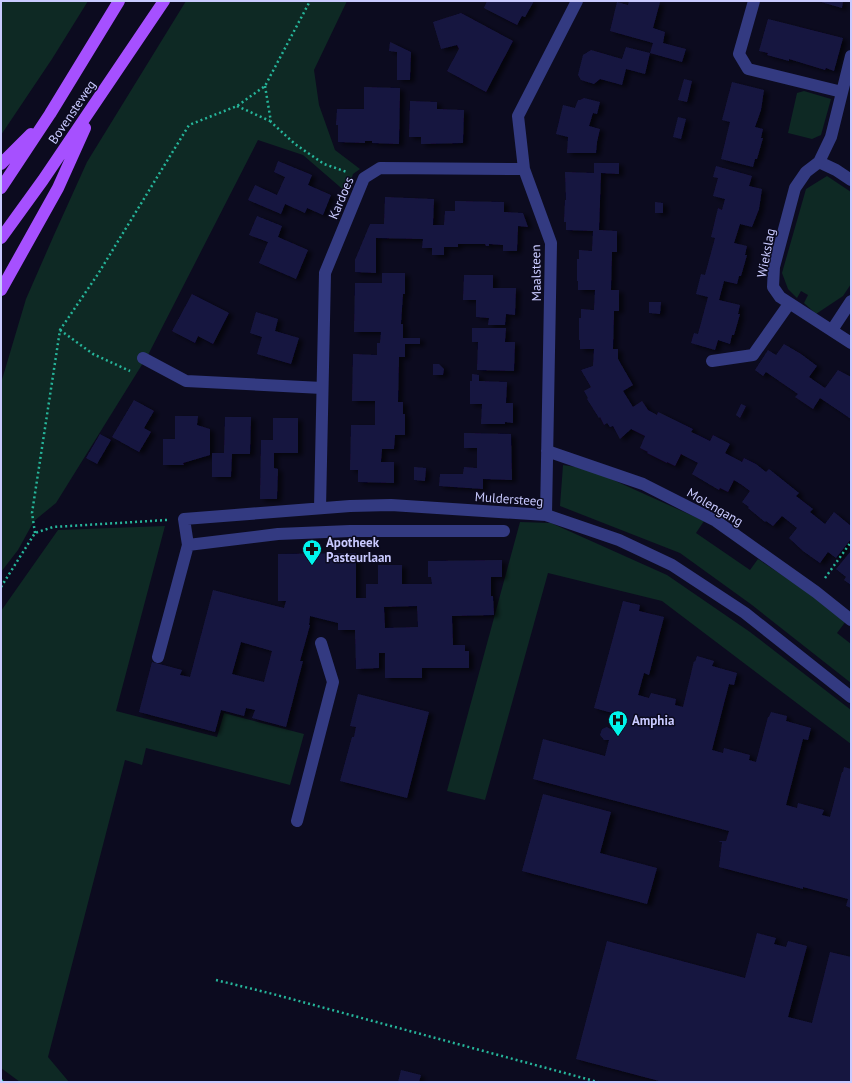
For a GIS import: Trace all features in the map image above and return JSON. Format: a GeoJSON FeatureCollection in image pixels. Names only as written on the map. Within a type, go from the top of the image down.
{"type":"FeatureCollection","features":[{"type":"Feature","properties":{"kind":"main road","name":"Bovensteweg"},"geometry":{"type":"LineString","coordinates":[[1,188],[50,114],[119,1]]}},
{"type":"Feature","properties":{"kind":"main road","name":"Bovensteweg"},"geometry":{"type":"LineString","coordinates":[[1,238],[43,180],[164,1]]}},
{"type":"Feature","properties":{"kind":"main road"},"geometry":{"type":"LineString","coordinates":[[1,290],[58,188],[96,100]]}},
{"type":"Feature","properties":{"kind":"main road"},"geometry":{"type":"LineString","coordinates":[[1,164],[50,114]]}},
{"type":"Feature","properties":{"kind":"street","name":"Maalsteen"},"geometry":{"type":"LineString","coordinates":[[546,515],[551,243],[524,169],[518,116],[578,1]]}},
{"type":"Feature","properties":{"kind":"street"},"geometry":{"type":"LineString","coordinates":[[754,1],[739,54],[748,69],[842,92]]}},
{"type":"Feature","properties":{"kind":"street","name":"Wiekslag"},"geometry":{"type":"LineString","coordinates":[[851,56],[831,136],[819,162],[806,172],[795,188],[774,267],[773,287],[780,297],[789,304],[851,343]]}},
{"type":"Feature","properties":{"kind":"street"},"geometry":{"type":"LineString","coordinates":[[819,162],[836,170],[851,180]]}},
{"type":"Feature","properties":{"kind":"street","name":"Kardoes"},"geometry":{"type":"LineString","coordinates":[[320,508],[325,273],[364,178],[380,168],[524,169]]}},
{"type":"Feature","properties":{"kind":"street"},"geometry":{"type":"LineString","coordinates":[[832,330],[851,301]]}},
{"type":"Feature","properties":{"kind":"street"},"geometry":{"type":"LineString","coordinates":[[712,361],[753,355],[789,304]]}},
{"type":"Feature","properties":{"kind":"street"},"geometry":{"type":"LineString","coordinates":[[143,358],[186,381],[322,388]]}},
{"type":"Feature","properties":{"kind":"street","name":"Molengang"},"geometry":{"type":"LineString","coordinates":[[547,450],[643,484],[716,521],[816,592],[851,620]]}},
{"type":"Feature","properties":{"kind":"street","name":"Muldersteeg"},"geometry":{"type":"LineString","coordinates":[[184,519],[320,508],[391,505],[546,515],[619,540],[672,566],[745,613],[851,697]]}},
{"type":"Feature","properties":{"kind":"street"},"geometry":{"type":"LineString","coordinates":[[158,657],[188,545],[184,519]]}},
{"type":"Feature","properties":{"kind":"street"},"geometry":{"type":"LineString","coordinates":[[188,545],[278,534],[350,531],[504,531]]}},
{"type":"Feature","properties":{"kind":"street"},"geometry":{"type":"LineString","coordinates":[[297,821],[333,682],[322,643]]}},
{"type":"Feature","properties":{"kind":"path"},"geometry":{"type":"LineString","coordinates":[[35,533],[32,513],[60,330],[98,274],[189,125],[237,106],[265,86],[310,1]]}},
{"type":"Feature","properties":{"kind":"path"},"geometry":{"type":"LineString","coordinates":[[265,86],[271,122]]}},
{"type":"Feature","properties":{"kind":"path"},"geometry":{"type":"LineString","coordinates":[[237,106],[271,122],[295,144],[324,164],[364,178]]}},
{"type":"Feature","properties":{"kind":"path"},"geometry":{"type":"LineString","coordinates":[[60,330],[93,354],[131,372],[143,358]]}},
{"type":"Feature","properties":{"kind":"path"},"geometry":{"type":"LineString","coordinates":[[1,587],[35,533],[53,527],[184,519]]}},
{"type":"Feature","properties":{"kind":"path"},"geometry":{"type":"LineString","coordinates":[[816,592],[851,542]]}},
{"type":"Feature","properties":{"kind":"path"},"geometry":{"type":"LineString","coordinates":[[216,980],[598,1082]]}},
{"type":"Feature","properties":{"kind":"green space"},"geometry":{"type":"Polygon","coordinates":[[[1,1],[88,1],[52,59],[1,135],[1,1]]]}},
{"type":"Feature","properties":{"kind":"green space"},"geometry":{"type":"Polygon","coordinates":[[[186,1],[347,1],[314,70],[319,105],[335,150],[360,169],[353,174],[347,193],[303,155],[258,140],[148,355],[56,503],[34,521],[18,550],[1,572],[1,383],[26,299],[87,162],[186,1]]]}},
{"type":"Feature","properties":{"kind":"green space"},"geometry":{"type":"Polygon","coordinates":[[[804,91],[831,99],[821,135],[812,139],[788,133],[797,93],[804,91]]]}},
{"type":"Feature","properties":{"kind":"green space"},"geometry":{"type":"Polygon","coordinates":[[[827,176],[851,192],[851,284],[843,296],[816,314],[804,303],[808,295],[801,291],[797,298],[788,289],[782,273],[806,189],[827,176]]]}},
{"type":"Feature","properties":{"kind":"green space"},"geometry":{"type":"Polygon","coordinates":[[[563,465],[589,469],[704,521],[696,533],[750,570],[758,559],[803,589],[846,621],[837,633],[851,644],[851,683],[752,605],[680,553],[560,506],[563,465]]]}},
{"type":"Feature","properties":{"kind":"green space"},"geometry":{"type":"Polygon","coordinates":[[[520,522],[551,523],[667,575],[750,632],[851,710],[851,744],[662,601],[548,573],[485,800],[447,791],[520,522]]]}},
{"type":"Feature","properties":{"kind":"green space"},"geometry":{"type":"Polygon","coordinates":[[[165,526],[116,711],[217,737],[224,713],[304,734],[290,785],[146,748],[142,765],[125,760],[48,1057],[69,1082],[20,1082],[1,1068],[1,611],[58,530],[165,526]]]}},
{"type":"Feature","properties":{"kind":"building"},"geometry":{"type":"Polygon","coordinates":[[[487,1],[534,1],[525,17],[522,16],[517,25],[484,8],[487,1]]]}},
{"type":"Feature","properties":{"kind":"building"},"geometry":{"type":"Polygon","coordinates":[[[629,1],[660,2],[653,28],[665,32],[663,43],[686,49],[682,62],[650,53],[653,43],[610,31],[617,2],[628,5],[629,1]]]}},
{"type":"Feature","properties":{"kind":"building"},"geometry":{"type":"Polygon","coordinates":[[[843,1],[842,8],[821,2],[843,1]]]}},
{"type":"Feature","properties":{"kind":"building"},"geometry":{"type":"Polygon","coordinates":[[[461,13],[513,41],[486,92],[447,71],[459,49],[457,45],[441,49],[433,22],[461,13]]]}},
{"type":"Feature","properties":{"kind":"building"},"geometry":{"type":"Polygon","coordinates":[[[768,19],[843,38],[834,71],[826,68],[825,70],[789,59],[789,61],[767,55],[768,53],[759,51],[768,19]]]}},
{"type":"Feature","properties":{"kind":"building"},"geometry":{"type":"Polygon","coordinates":[[[390,42],[411,52],[410,80],[397,80],[397,52],[389,51],[390,42]]]}},
{"type":"Feature","properties":{"kind":"building"},"geometry":{"type":"Polygon","coordinates":[[[626,47],[650,53],[645,74],[626,69],[622,85],[600,79],[594,84],[581,80],[578,75],[583,55],[591,50],[622,59],[626,47]]]}},
{"type":"Feature","properties":{"kind":"building"},"geometry":{"type":"Polygon","coordinates":[[[684,79],[692,81],[687,102],[678,100],[684,79]]]}},
{"type":"Feature","properties":{"kind":"building"},"geometry":{"type":"Polygon","coordinates":[[[732,82],[764,90],[761,110],[755,127],[763,129],[761,138],[763,138],[753,167],[721,159],[730,122],[722,120],[732,82]]]}},
{"type":"Feature","properties":{"kind":"building"},"geometry":{"type":"Polygon","coordinates":[[[364,87],[400,88],[399,144],[372,143],[372,141],[365,141],[365,143],[338,142],[338,125],[336,125],[337,109],[364,109],[364,87]]]}},
{"type":"Feature","properties":{"kind":"building"},"geometry":{"type":"Polygon","coordinates":[[[584,98],[600,102],[597,114],[593,113],[589,126],[600,129],[596,153],[567,153],[568,137],[556,134],[563,105],[575,108],[578,100],[584,98]]]}},
{"type":"Feature","properties":{"kind":"building"},"geometry":{"type":"Polygon","coordinates":[[[410,101],[437,102],[437,109],[464,110],[463,143],[421,144],[421,137],[409,137],[410,101]]]}},
{"type":"Feature","properties":{"kind":"building"},"geometry":{"type":"Polygon","coordinates":[[[678,117],[686,119],[681,139],[673,137],[678,117]]]}},
{"type":"Feature","properties":{"kind":"building"},"geometry":{"type":"Polygon","coordinates":[[[278,161],[312,175],[308,185],[331,195],[323,215],[307,208],[305,213],[285,204],[281,214],[248,200],[255,185],[277,195],[285,177],[274,172],[278,161]]]}},
{"type":"Feature","properties":{"kind":"building"},"geometry":{"type":"Polygon","coordinates":[[[594,163],[619,163],[619,174],[601,173],[599,230],[617,231],[617,252],[612,252],[611,290],[619,290],[619,311],[614,311],[613,349],[618,349],[618,359],[633,385],[623,391],[633,407],[642,401],[648,410],[657,415],[658,412],[693,429],[691,432],[710,441],[713,435],[730,444],[725,453],[742,462],[744,458],[756,464],[766,472],[769,469],[799,493],[796,496],[813,509],[810,512],[825,524],[834,512],[851,526],[851,539],[836,558],[828,552],[820,563],[803,551],[789,538],[797,528],[782,516],[773,526],[766,521],[765,522],[742,502],[750,491],[734,480],[728,492],[720,488],[719,490],[692,474],[698,463],[681,454],[675,466],[647,453],[648,452],[640,448],[645,436],[631,429],[620,439],[613,426],[610,427],[607,423],[604,425],[587,399],[588,398],[584,391],[591,387],[581,370],[593,366],[594,349],[580,349],[579,318],[581,318],[581,309],[594,310],[595,290],[578,290],[577,259],[579,259],[579,250],[592,251],[593,231],[566,230],[566,222],[564,222],[566,200],[565,172],[594,173],[594,163]]]}},
{"type":"Feature","properties":{"kind":"building"},"geometry":{"type":"Polygon","coordinates":[[[716,166],[752,176],[749,186],[762,189],[759,209],[752,227],[740,224],[734,243],[747,246],[745,255],[747,255],[741,276],[739,276],[737,284],[724,281],[719,300],[740,305],[738,314],[740,314],[734,335],[732,335],[730,344],[718,340],[715,350],[691,343],[694,333],[698,334],[708,297],[696,294],[701,274],[705,275],[715,238],[711,237],[718,208],[722,210],[725,199],[713,196],[718,178],[713,177],[716,166]]]}},
{"type":"Feature","properties":{"kind":"building"},"geometry":{"type":"Polygon","coordinates":[[[385,197],[434,199],[433,225],[444,225],[445,211],[455,211],[455,201],[504,202],[504,212],[523,213],[528,227],[518,226],[517,251],[503,251],[503,245],[489,244],[489,246],[486,246],[485,244],[458,244],[458,247],[444,247],[444,255],[432,255],[432,248],[422,248],[423,239],[376,238],[376,273],[355,272],[355,260],[370,224],[384,224],[385,197]]]}},
{"type":"Feature","properties":{"kind":"building"},"geometry":{"type":"Polygon","coordinates":[[[655,202],[663,203],[663,213],[655,213],[655,202]]]}},
{"type":"Feature","properties":{"kind":"building"},"geometry":{"type":"Polygon","coordinates":[[[257,216],[282,226],[278,237],[308,250],[296,279],[259,263],[268,242],[249,235],[257,216]]]}},
{"type":"Feature","properties":{"kind":"building"},"geometry":{"type":"Polygon","coordinates":[[[382,273],[405,273],[405,294],[403,294],[401,324],[403,324],[403,338],[420,338],[420,344],[405,344],[405,357],[399,357],[398,402],[403,402],[403,414],[405,414],[405,435],[395,435],[394,449],[382,449],[381,462],[394,462],[394,483],[358,482],[358,470],[350,470],[351,425],[375,425],[375,401],[352,401],[353,354],[377,355],[377,343],[380,343],[381,332],[354,332],[355,283],[382,283],[382,273]]]}},
{"type":"Feature","properties":{"kind":"building"},"geometry":{"type":"Polygon","coordinates":[[[464,275],[493,275],[493,288],[516,288],[515,315],[506,314],[505,325],[488,325],[489,318],[476,317],[476,300],[463,300],[464,275]]]}},
{"type":"Feature","properties":{"kind":"building"},"geometry":{"type":"Polygon","coordinates":[[[192,294],[229,313],[213,344],[198,336],[195,343],[172,331],[192,294]]]}},
{"type":"Feature","properties":{"kind":"building"},"geometry":{"type":"Polygon","coordinates":[[[649,302],[661,302],[660,314],[649,313],[649,302]]]}},
{"type":"Feature","properties":{"kind":"building"},"geometry":{"type":"Polygon","coordinates":[[[256,312],[278,319],[275,331],[299,338],[291,364],[257,354],[262,337],[250,333],[256,312]]]}},
{"type":"Feature","properties":{"kind":"building"},"geometry":{"type":"Polygon","coordinates":[[[472,328],[506,328],[505,342],[515,342],[514,371],[477,370],[478,342],[472,342],[472,328]]]}},
{"type":"Feature","properties":{"kind":"building"},"geometry":{"type":"Polygon","coordinates":[[[784,344],[817,366],[809,377],[825,388],[838,370],[851,377],[851,419],[820,398],[813,409],[795,397],[798,394],[766,372],[763,376],[755,370],[768,350],[776,355],[784,344]]]}},
{"type":"Feature","properties":{"kind":"building"},"geometry":{"type":"Polygon","coordinates":[[[433,364],[439,364],[444,369],[443,375],[433,375],[433,364]]]}},
{"type":"Feature","properties":{"kind":"building"},"geometry":{"type":"Polygon","coordinates":[[[472,374],[479,375],[479,381],[507,382],[506,403],[513,403],[513,423],[505,422],[505,424],[481,424],[482,404],[470,404],[470,381],[472,381],[472,374]]]}},
{"type":"Feature","properties":{"kind":"building"},"geometry":{"type":"Polygon","coordinates":[[[134,400],[154,411],[144,428],[151,432],[139,452],[112,437],[134,400]]]}},
{"type":"Feature","properties":{"kind":"building"},"geometry":{"type":"Polygon","coordinates":[[[741,404],[746,406],[740,418],[736,415],[741,404]]]}},
{"type":"Feature","properties":{"kind":"building"},"geometry":{"type":"Polygon","coordinates":[[[175,416],[198,416],[197,425],[210,429],[210,455],[183,463],[184,465],[163,465],[163,439],[175,439],[175,416]]]}},
{"type":"Feature","properties":{"kind":"building"},"geometry":{"type":"Polygon","coordinates":[[[225,417],[251,417],[250,454],[232,454],[231,477],[212,477],[212,453],[224,453],[225,417]]]}},
{"type":"Feature","properties":{"kind":"building"},"geometry":{"type":"Polygon","coordinates":[[[273,418],[298,418],[298,453],[274,453],[274,468],[278,469],[277,499],[260,499],[261,440],[273,440],[273,418]]]}},
{"type":"Feature","properties":{"kind":"building"},"geometry":{"type":"Polygon","coordinates":[[[464,433],[511,434],[512,480],[483,479],[483,489],[439,486],[440,474],[463,474],[464,467],[477,468],[477,448],[464,448],[464,433]]]}},
{"type":"Feature","properties":{"kind":"building"},"geometry":{"type":"Polygon","coordinates":[[[100,434],[111,440],[97,464],[86,458],[100,434]]]}},
{"type":"Feature","properties":{"kind":"building"},"geometry":{"type":"Polygon","coordinates":[[[414,467],[426,468],[425,481],[414,480],[414,467]]]}},
{"type":"Feature","properties":{"kind":"building"},"geometry":{"type":"Polygon","coordinates":[[[851,551],[851,585],[844,580],[846,577],[836,569],[851,551]]]}},
{"type":"Feature","properties":{"kind":"building"},"geometry":{"type":"Polygon","coordinates":[[[356,553],[356,598],[366,598],[366,584],[378,584],[378,565],[402,565],[402,584],[432,584],[431,577],[428,577],[428,561],[502,560],[502,577],[491,577],[491,596],[493,596],[494,615],[452,616],[453,645],[465,645],[465,651],[469,651],[469,668],[422,668],[422,678],[385,678],[385,653],[379,653],[379,668],[356,669],[355,630],[338,630],[338,623],[310,616],[310,625],[300,661],[303,661],[286,727],[252,718],[255,710],[246,708],[244,716],[221,710],[215,732],[139,712],[152,662],[182,670],[180,675],[190,677],[213,590],[284,608],[286,601],[278,601],[278,554],[356,553]],[[417,606],[384,607],[385,628],[418,627],[417,606]],[[241,642],[232,674],[264,682],[272,651],[241,642]]]}},
{"type":"Feature","properties":{"kind":"building"},"geometry":{"type":"Polygon","coordinates":[[[623,601],[640,605],[639,611],[664,617],[649,675],[644,673],[638,695],[649,698],[651,693],[676,699],[675,705],[683,707],[694,661],[695,662],[697,656],[714,661],[712,666],[737,673],[734,685],[729,684],[712,750],[723,753],[724,748],[750,755],[749,760],[756,762],[768,717],[771,712],[787,716],[786,721],[811,728],[808,740],[803,739],[786,805],[797,808],[798,803],[824,810],[822,815],[830,817],[844,767],[851,769],[851,908],[846,906],[848,899],[719,867],[722,842],[719,842],[726,841],[729,831],[533,779],[543,739],[605,756],[609,740],[604,740],[600,735],[602,729],[607,727],[612,730],[616,714],[594,708],[623,601]]]}},
{"type":"Feature","properties":{"kind":"building"},"geometry":{"type":"Polygon","coordinates":[[[358,694],[429,712],[407,798],[340,781],[352,737],[354,737],[356,727],[350,726],[358,694]]]}},
{"type":"Feature","properties":{"kind":"building"},"geometry":{"type":"Polygon","coordinates":[[[543,794],[611,812],[600,853],[657,868],[647,904],[522,871],[543,794]]]}},
{"type":"Feature","properties":{"kind":"building"},"geometry":{"type":"Polygon","coordinates":[[[757,933],[776,938],[774,944],[786,947],[788,941],[807,946],[788,1017],[812,1023],[830,952],[851,957],[851,1082],[663,1082],[576,1059],[607,941],[745,978],[757,933]]]}},
{"type":"Feature","properties":{"kind":"building"},"geometry":{"type":"Polygon","coordinates":[[[401,1070],[421,1075],[419,1082],[398,1082],[401,1070]]]}},
{"type":"Feature","properties":{"kind":"place","name":"Apotheek Pasteurlaan"},"geometry":{"type":"Point","coordinates":[312,566]}},
{"type":"Feature","properties":{"kind":"place","name":"Amphia"},"geometry":{"type":"Point","coordinates":[618,737]}}]}
